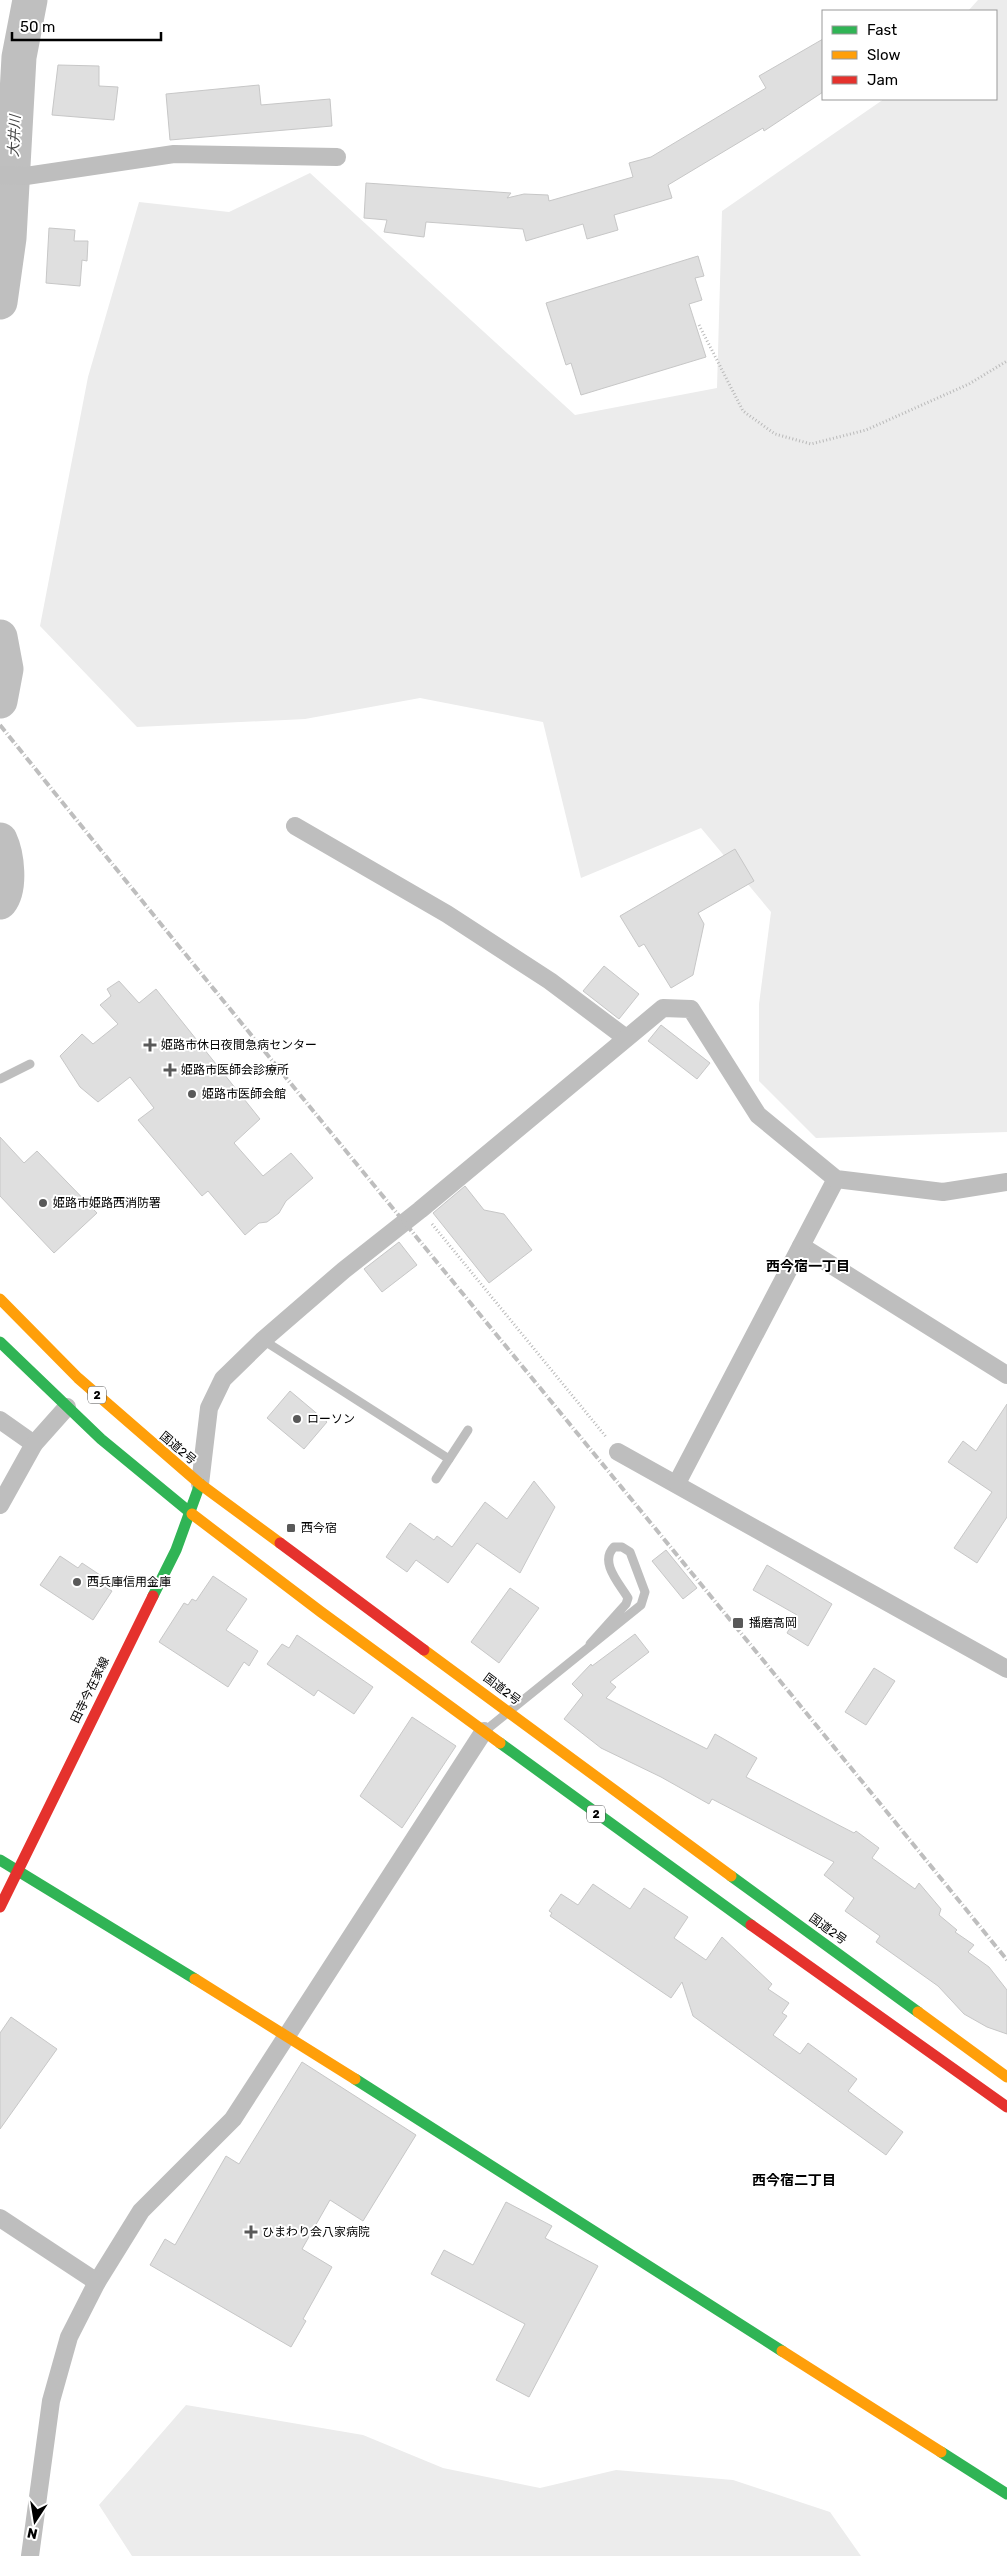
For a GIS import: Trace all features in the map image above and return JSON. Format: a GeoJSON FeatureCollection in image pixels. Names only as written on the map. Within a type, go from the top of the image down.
{"type":"FeatureCollection","features":[{"type":"Feature","properties":{"kind":"main road","name":"国道2号"},"geometry":{"type":"LineString","coordinates":[[0,1299],[78,1378],[200,1484],[597,1779],[1007,2077]]}},
{"type":"Feature","properties":{"kind":"main road","name":"2"},"geometry":{"type":"LineString","coordinates":[[0,1342],[67,1407],[190,1513],[484,1731],[1007,2108]]}},
{"type":"Feature","properties":{"kind":"main road","name":"田寺今在家線"},"geometry":{"type":"LineString","coordinates":[[0,1907],[176,1550],[200,1484]]}},
{"type":"Feature","properties":{"kind":"main road"},"geometry":{"type":"LineString","coordinates":[[0,1860],[286,2035],[1007,2494]]}},
{"type":"Feature","properties":{"kind":"street"},"geometry":{"type":"LineString","coordinates":[[0,175],[26,176],[174,154],[337,157]]}},
{"type":"Feature","properties":{"kind":"street"},"geometry":{"type":"LineString","coordinates":[[295,826],[447,914],[550,981],[626,1038]]}},
{"type":"Feature","properties":{"kind":"street"},"geometry":{"type":"LineString","coordinates":[[200,1484],[209,1408],[223,1379],[263,1340],[344,1270],[420,1210],[663,1008],[691,1009],[758,1115],[836,1179],[942,1192],[967,1190],[1007,1182]]}},
{"type":"Feature","properties":{"kind":"street"},"geometry":{"type":"LineString","coordinates":[[677,1483],[836,1179]]}},
{"type":"Feature","properties":{"kind":"street"},"geometry":{"type":"LineString","coordinates":[[967,1190],[1007,1195]]}},
{"type":"Feature","properties":{"kind":"street"},"geometry":{"type":"LineString","coordinates":[[801,1246],[1007,1375]]}},
{"type":"Feature","properties":{"kind":"street"},"geometry":{"type":"LineString","coordinates":[[0,1505],[34,1444],[67,1407]]}},
{"type":"Feature","properties":{"kind":"street"},"geometry":{"type":"LineString","coordinates":[[0,1420],[34,1444]]}},
{"type":"Feature","properties":{"kind":"street"},"geometry":{"type":"LineString","coordinates":[[618,1452],[677,1483],[1007,1670]]}},
{"type":"Feature","properties":{"kind":"street"},"geometry":{"type":"LineString","coordinates":[[30,2556],[51,2401],[68,2337],[97,2282],[140,2211],[233,2119],[484,1731]]}},
{"type":"Feature","properties":{"kind":"street"},"geometry":{"type":"LineString","coordinates":[[0,2218],[97,2282]]}},
{"type":"Feature","properties":{"kind":"lane"},"geometry":{"type":"LineString","coordinates":[[0,1079],[30,1064]]}},
{"type":"Feature","properties":{"kind":"lane"},"geometry":{"type":"LineString","coordinates":[[263,1340],[449,1459]]}},
{"type":"Feature","properties":{"kind":"lane"},"geometry":{"type":"LineString","coordinates":[[436,1479],[468,1430]]}},
{"type":"Feature","properties":{"kind":"lane"},"geometry":{"type":"LineString","coordinates":[[484,1731],[590,1644],[641,1605],[644,1592],[630,1552],[622,1547],[614,1547],[609,1552],[608,1562],[628,1598],[626,1604],[590,1644]]}},
{"type":"Feature","properties":{"kind":"path"},"geometry":{"type":"LineString","coordinates":[[699,325],[743,411],[775,434],[811,444],[866,430],[969,384],[1007,361]]}},
{"type":"Feature","properties":{"kind":"path"},"geometry":{"type":"LineString","coordinates":[[420,1210],[618,1452]]}},
{"type":"Feature","properties":{"kind":"shaded area"},"geometry":{"type":"Polygon","coordinates":[[[978,0],[1007,0],[1007,1132],[816,1138],[759,1081],[759,1004],[771,912],[701,828],[581,878],[543,722],[420,698],[305,719],[137,727],[40,626],[88,377],[139,202],[229,212],[310,173],[575,415],[717,388],[722,211],[883,100],[997,100],[997,10],[969,10],[978,0]]]}},
{"type":"Feature","properties":{"kind":"shaded area"},"geometry":{"type":"Polygon","coordinates":[[[186,2405],[363,2435],[443,2468],[540,2488],[616,2470],[733,2480],[830,2512],[861,2556],[132,2556],[99,2505],[186,2405]]]}},
{"type":"Feature","properties":{"kind":"building"},"geometry":{"type":"Polygon","coordinates":[[[822,40],[822,93],[764,131],[763,128],[668,185],[672,198],[614,215],[618,230],[587,239],[583,224],[526,241],[523,229],[426,222],[424,237],[384,232],[387,220],[364,218],[366,183],[511,193],[507,198],[524,194],[548,195],[549,201],[633,177],[629,163],[651,157],[766,88],[759,76],[822,40]]]}},
{"type":"Feature","properties":{"kind":"building"},"geometry":{"type":"Polygon","coordinates":[[[58,65],[99,66],[99,86],[118,87],[114,120],[52,115],[58,65]]]}},
{"type":"Feature","properties":{"kind":"building"},"geometry":{"type":"Polygon","coordinates":[[[259,85],[261,105],[330,99],[332,126],[170,140],[166,94],[259,85]]]}},
{"type":"Feature","properties":{"kind":"building"},"geometry":{"type":"Polygon","coordinates":[[[49,228],[75,230],[74,241],[88,241],[87,261],[82,260],[80,286],[46,283],[49,228]]]}},
{"type":"Feature","properties":{"kind":"building"},"geometry":{"type":"Polygon","coordinates":[[[698,256],[704,276],[695,278],[702,300],[689,304],[706,357],[581,395],[571,363],[566,365],[546,303],[698,256]]]}},
{"type":"Feature","properties":{"kind":"building"},"geometry":{"type":"Polygon","coordinates":[[[735,849],[754,881],[698,913],[704,924],[693,975],[671,988],[644,944],[639,947],[620,916],[735,849]]]}},
{"type":"Feature","properties":{"kind":"building"},"geometry":{"type":"Polygon","coordinates":[[[604,966],[639,994],[619,1019],[583,991],[604,966]]]}},
{"type":"Feature","properties":{"kind":"building","name":"姫路市医師会館"},"geometry":{"type":"Polygon","coordinates":[[[119,981],[139,1003],[156,989],[260,1119],[234,1143],[263,1176],[291,1153],[313,1178],[286,1201],[279,1213],[267,1222],[259,1223],[245,1235],[208,1191],[202,1196],[138,1120],[154,1108],[130,1077],[98,1102],[80,1087],[60,1056],[82,1034],[93,1044],[118,1024],[100,1005],[111,996],[107,989],[119,981]]]}},
{"type":"Feature","properties":{"kind":"building"},"geometry":{"type":"Polygon","coordinates":[[[661,1025],[710,1063],[697,1079],[648,1041],[661,1025]]]}},
{"type":"Feature","properties":{"kind":"building"},"geometry":{"type":"Polygon","coordinates":[[[0,1137],[24,1163],[37,1151],[97,1213],[54,1253],[0,1196],[0,1137]]]}},
{"type":"Feature","properties":{"kind":"building"},"geometry":{"type":"Polygon","coordinates":[[[465,1186],[484,1210],[504,1214],[532,1250],[489,1283],[433,1213],[465,1186]]]}},
{"type":"Feature","properties":{"kind":"building"},"geometry":{"type":"Polygon","coordinates":[[[399,1242],[417,1265],[382,1292],[364,1269],[399,1242]]]}},
{"type":"Feature","properties":{"kind":"building","name":"ローソン"},"geometry":{"type":"Polygon","coordinates":[[[290,1391],[327,1422],[304,1449],[267,1418],[290,1391]]]}},
{"type":"Feature","properties":{"kind":"building"},"geometry":{"type":"Polygon","coordinates":[[[1007,1404],[1007,1517],[977,1563],[954,1548],[992,1492],[948,1462],[963,1441],[976,1451],[1007,1404]]]}},
{"type":"Feature","properties":{"kind":"building"},"geometry":{"type":"Polygon","coordinates":[[[534,1481],[555,1507],[520,1573],[477,1543],[448,1583],[416,1560],[407,1572],[386,1557],[410,1523],[434,1540],[437,1536],[452,1547],[485,1502],[507,1519],[534,1481]]]}},
{"type":"Feature","properties":{"kind":"building"},"geometry":{"type":"Polygon","coordinates":[[[666,1550],[697,1588],[683,1599],[652,1561],[666,1550]]]}},
{"type":"Feature","properties":{"kind":"building"},"geometry":{"type":"Polygon","coordinates":[[[60,1556],[78,1568],[82,1563],[109,1581],[105,1587],[112,1591],[93,1620],[40,1585],[60,1556]]]}},
{"type":"Feature","properties":{"kind":"building"},"geometry":{"type":"Polygon","coordinates":[[[767,1565],[832,1604],[808,1646],[787,1633],[797,1615],[753,1590],[767,1565]]]}},
{"type":"Feature","properties":{"kind":"building"},"geometry":{"type":"Polygon","coordinates":[[[213,1576],[247,1599],[226,1630],[258,1651],[249,1666],[244,1662],[228,1687],[159,1642],[184,1603],[188,1605],[192,1599],[196,1601],[213,1576]]]}},
{"type":"Feature","properties":{"kind":"building"},"geometry":{"type":"Polygon","coordinates":[[[510,1588],[539,1608],[499,1663],[471,1642],[510,1588]]]}},
{"type":"Feature","properties":{"kind":"building"},"geometry":{"type":"Polygon","coordinates":[[[635,1634],[649,1652],[610,1682],[616,1687],[606,1698],[707,1749],[715,1734],[757,1758],[746,1777],[854,1833],[856,1831],[879,1848],[872,1858],[915,1889],[919,1883],[941,1909],[939,1915],[957,1930],[955,1932],[974,1945],[968,1952],[989,1967],[1007,1990],[1007,2034],[987,2027],[964,2014],[938,1986],[876,1942],[880,1936],[845,1911],[854,1898],[824,1875],[834,1862],[712,1799],[709,1804],[661,1777],[601,1748],[564,1719],[583,1695],[572,1684],[591,1664],[592,1666],[635,1634]]]}},
{"type":"Feature","properties":{"kind":"building"},"geometry":{"type":"Polygon","coordinates":[[[297,1635],[373,1687],[354,1714],[318,1690],[314,1696],[267,1664],[282,1644],[289,1648],[297,1635]]]}},
{"type":"Feature","properties":{"kind":"building"},"geometry":{"type":"Polygon","coordinates":[[[874,1668],[895,1681],[866,1725],[845,1712],[874,1668]]]}},
{"type":"Feature","properties":{"kind":"building"},"geometry":{"type":"Polygon","coordinates":[[[412,1717],[456,1746],[402,1828],[360,1796],[412,1717]]]}},
{"type":"Feature","properties":{"kind":"building"},"geometry":{"type":"Polygon","coordinates":[[[593,1884],[630,1909],[644,1888],[688,1917],[674,1938],[706,1960],[722,1937],[772,1984],[768,1989],[789,2003],[782,2013],[787,2016],[773,2035],[800,2054],[808,2043],[857,2079],[848,2091],[903,2132],[886,2155],[693,2016],[682,1982],[671,1998],[550,1916],[552,1913],[549,1911],[561,1894],[578,1905],[593,1884]]]}},
{"type":"Feature","properties":{"kind":"building"},"geometry":{"type":"Polygon","coordinates":[[[11,2017],[57,2049],[0,2129],[0,2033],[11,2017]]]}},
{"type":"Feature","properties":{"kind":"building"},"geometry":{"type":"Polygon","coordinates":[[[302,2062],[416,2135],[363,2221],[330,2200],[302,2249],[332,2267],[303,2319],[306,2321],[291,2347],[150,2265],[165,2239],[175,2245],[226,2156],[239,2164],[302,2062]]]}},
{"type":"Feature","properties":{"kind":"building"},"geometry":{"type":"Polygon","coordinates":[[[506,2202],[552,2226],[545,2238],[598,2266],[529,2397],[496,2380],[525,2324],[431,2274],[444,2250],[473,2265],[506,2202]]]}},
{"type":"Feature","properties":{"kind":"waterway","name":"大井川"},"geometry":{"type":"LineString","coordinates":[[0,302],[9,238],[19,57],[30,0]]}},
{"type":"Feature","properties":{"kind":"waterway","name":"大井川"},"geometry":{"type":"LineString","coordinates":[[0,637],[6,669],[0,701]]}},
{"type":"Feature","properties":{"kind":"waterway","name":"大井川"},"geometry":{"type":"LineString","coordinates":[[0,840],[7,871],[6,889],[0,902]]}},
{"type":"Feature","properties":{"kind":"railway"},"geometry":{"type":"LineString","coordinates":[[0,725],[1007,1960]]}},
{"type":"Feature","properties":{"kind":"traffic: fast"},"geometry":{"type":"LineString","coordinates":[[0,1342],[101,1439],[192,1514]]}},
{"type":"Feature","properties":{"kind":"traffic: fast"},"geometry":{"type":"LineString","coordinates":[[153,1596],[176,1550],[200,1484]]}},
{"type":"Feature","properties":{"kind":"traffic: fast"},"geometry":{"type":"LineString","coordinates":[[500,1743],[751,1925]]}},
{"type":"Feature","properties":{"kind":"traffic: fast"},"geometry":{"type":"LineString","coordinates":[[0,1860],[195,1979]]}},
{"type":"Feature","properties":{"kind":"traffic: fast"},"geometry":{"type":"LineString","coordinates":[[731,1876],[918,2012]]}},
{"type":"Feature","properties":{"kind":"traffic: fast"},"geometry":{"type":"LineString","coordinates":[[355,2079],[782,2351]]}},
{"type":"Feature","properties":{"kind":"traffic: fast"},"geometry":{"type":"LineString","coordinates":[[941,2452],[1007,2494]]}},
{"type":"Feature","properties":{"kind":"traffic: slow"},"geometry":{"type":"LineString","coordinates":[[0,1299],[78,1378],[200,1484],[280,1543]]}},
{"type":"Feature","properties":{"kind":"traffic: slow"},"geometry":{"type":"LineString","coordinates":[[192,1514],[321,1612],[500,1743]]}},
{"type":"Feature","properties":{"kind":"traffic: slow"},"geometry":{"type":"LineString","coordinates":[[424,1650],[731,1876]]}},
{"type":"Feature","properties":{"kind":"traffic: slow"},"geometry":{"type":"LineString","coordinates":[[195,1979],[355,2079]]}},
{"type":"Feature","properties":{"kind":"traffic: slow"},"geometry":{"type":"LineString","coordinates":[[918,2012],[1007,2077]]}},
{"type":"Feature","properties":{"kind":"traffic: slow"},"geometry":{"type":"LineString","coordinates":[[782,2351],[941,2452]]}},
{"type":"Feature","properties":{"kind":"traffic: jam"},"geometry":{"type":"LineString","coordinates":[[280,1543],[424,1650]]}},
{"type":"Feature","properties":{"kind":"traffic: jam"},"geometry":{"type":"LineString","coordinates":[[0,1907],[153,1596]]}},
{"type":"Feature","properties":{"kind":"traffic: jam"},"geometry":{"type":"LineString","coordinates":[[751,1925],[1007,2107]]}},
{"type":"Feature","properties":{"kind":"place","name":"姫路市休日夜間急病センター"},"geometry":{"type":"Point","coordinates":[150,1045]}},
{"type":"Feature","properties":{"kind":"place","name":"姫路市医師会診療所"},"geometry":{"type":"Point","coordinates":[170,1070]}},
{"type":"Feature","properties":{"kind":"place","name":"姫路市医師会館"},"geometry":{"type":"Point","coordinates":[192,1094]}},
{"type":"Feature","properties":{"kind":"place","name":"姫路市姫路西消防署"},"geometry":{"type":"Point","coordinates":[43,1203]}},
{"type":"Feature","properties":{"kind":"place","name":"ローソン"},"geometry":{"type":"Point","coordinates":[297,1419]}},
{"type":"Feature","properties":{"kind":"place","name":"西今宿"},"geometry":{"type":"Point","coordinates":[291,1528]}},
{"type":"Feature","properties":{"kind":"place","name":"西兵庫信用金庫"},"geometry":{"type":"Point","coordinates":[77,1582]}},
{"type":"Feature","properties":{"kind":"place","name":"播磨高岡"},"geometry":{"type":"Point","coordinates":[738,1623]}},
{"type":"Feature","properties":{"kind":"place","name":"ひまわり会八家病院"},"geometry":{"type":"Point","coordinates":[251,2232]}},
{"type":"Feature","properties":{"kind":"district","name":"西今宿一丁目"},"geometry":{"type":"Point","coordinates":[808,1266]}},
{"type":"Feature","properties":{"kind":"district","name":"西今宿二丁目"},"geometry":{"type":"Point","coordinates":[794,2180]}}]}
